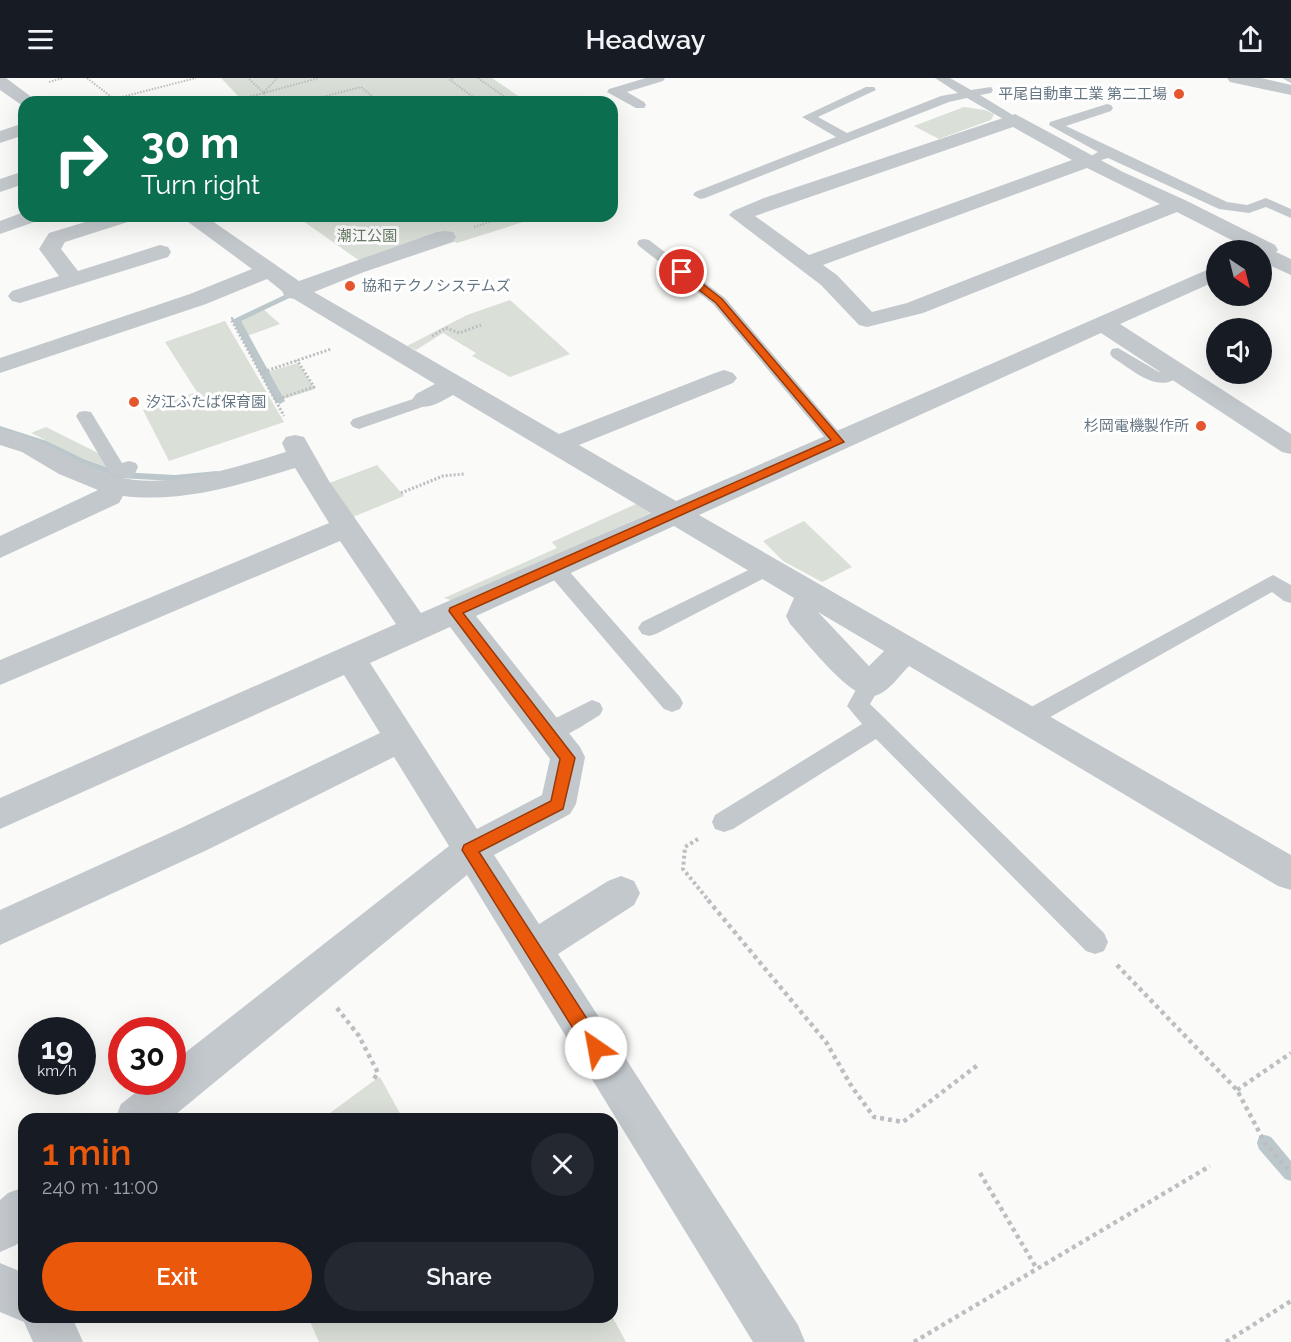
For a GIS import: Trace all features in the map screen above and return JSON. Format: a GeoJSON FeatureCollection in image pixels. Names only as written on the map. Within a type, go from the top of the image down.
{"type":"FeatureCollection","features":[{"type":"Feature","properties":{"kind":"street"},"geometry":{"type":"LineString","coordinates":[[1236,78],[1291,90]]}},
{"type":"Feature","properties":{"kind":"street"},"geometry":{"type":"LineString","coordinates":[[0,82],[20,96]]}},
{"type":"Feature","properties":{"kind":"street"},"geometry":{"type":"LineString","coordinates":[[1178,204],[915,308],[867,320],[829,280],[809,263],[740,215],[771,202],[1015,120],[1088,161],[1178,204],[1248,240]]}},
{"type":"Feature","properties":{"kind":"street"},"geometry":{"type":"LineString","coordinates":[[0,137],[18,131]]}},
{"type":"Feature","properties":{"kind":"street"},"geometry":{"type":"LineString","coordinates":[[809,263],[1088,161]]}},
{"type":"Feature","properties":{"kind":"street"},"geometry":{"type":"LineString","coordinates":[[0,186],[18,179]]}},
{"type":"Feature","properties":{"kind":"street"},"geometry":{"type":"LineString","coordinates":[[0,206],[17,222]]}},
{"type":"Feature","properties":{"kind":"street"},"geometry":{"type":"LineString","coordinates":[[73,280],[50,249],[57,238],[108,222]]}},
{"type":"Feature","properties":{"kind":"street"},"geometry":{"type":"LineString","coordinates":[[199,222],[295,291],[1291,874]]}},
{"type":"Feature","properties":{"kind":"street"},"geometry":{"type":"LineString","coordinates":[[295,291],[356,267],[445,237]]}},
{"type":"Feature","properties":{"kind":"street"},"geometry":{"type":"LineString","coordinates":[[20,296],[160,252]]}},
{"type":"Feature","properties":{"kind":"street"},"geometry":{"type":"LineString","coordinates":[[1272,253],[1291,268]]}},
{"type":"Feature","properties":{"kind":"street"},"geometry":{"type":"LineString","coordinates":[[0,366],[198,299],[268,271]]}},
{"type":"Feature","properties":{"kind":"street"},"geometry":{"type":"LineString","coordinates":[[0,814],[1105,325],[1206,278]]}},
{"type":"Feature","properties":{"kind":"street"},"geometry":{"type":"LineString","coordinates":[[1105,325],[1291,446]]}},
{"type":"Feature","properties":{"kind":"street"},"geometry":{"type":"LineString","coordinates":[[558,444],[724,378]]}},
{"type":"Feature","properties":{"kind":"street"},"geometry":{"type":"LineString","coordinates":[[424,400],[454,384]]}},
{"type":"Feature","properties":{"kind":"street"},"geometry":{"type":"LineString","coordinates":[[0,437],[23,441],[74,470],[122,477],[164,490],[230,479],[298,450],[346,527],[415,629]]}},
{"type":"Feature","properties":{"kind":"street"},"geometry":{"type":"LineString","coordinates":[[0,548],[109,496],[122,477]]}},
{"type":"Feature","properties":{"kind":"street"},"geometry":{"type":"LineString","coordinates":[[0,673],[346,527]]}},
{"type":"Feature","properties":{"kind":"street"},"geometry":{"type":"LineString","coordinates":[[812,592],[801,616],[850,669],[870,685],[907,648]]}},
{"type":"Feature","properties":{"kind":"street"},"geometry":{"type":"LineString","coordinates":[[143,1113],[470,850],[558,804],[568,758],[455,611]]}},
{"type":"Feature","properties":{"kind":"street"},"geometry":{"type":"LineString","coordinates":[[350,658],[781,1342]]}},
{"type":"Feature","properties":{"kind":"street"},"geometry":{"type":"LineString","coordinates":[[0,928],[194,839],[401,738]]}},
{"type":"Feature","properties":{"kind":"street"},"geometry":{"type":"LineString","coordinates":[[532,949],[621,892]]}},
{"type":"Feature","properties":{"kind":"street"},"geometry":{"type":"LineString","coordinates":[[0,1229],[18,1214]]}},
{"type":"Feature","properties":{"kind":"street"},"geometry":{"type":"LineString","coordinates":[[0,1286],[18,1296]]}},
{"type":"Feature","properties":{"kind":"street"},"geometry":{"type":"LineString","coordinates":[[49,1323],[59,1342]]}},
{"type":"Feature","properties":{"kind":"lane"},"geometry":{"type":"LineString","coordinates":[[640,105],[615,92],[659,78]]}},
{"type":"Feature","properties":{"kind":"lane"},"geometry":{"type":"LineString","coordinates":[[941,78],[1015,120]]}},
{"type":"Feature","properties":{"kind":"lane"},"geometry":{"type":"LineString","coordinates":[[847,138],[808,117],[870,90]]}},
{"type":"Feature","properties":{"kind":"lane"},"geometry":{"type":"LineString","coordinates":[[700,195],[945,99],[987,90]]}},
{"type":"Feature","properties":{"kind":"lane"},"geometry":{"type":"LineString","coordinates":[[1107,108],[1055,124],[1109,153],[1224,206],[1249,209],[1266,202],[1291,214]]}},
{"type":"Feature","properties":{"kind":"lane"},"geometry":{"type":"LineString","coordinates":[[1088,161],[1109,153]]}},
{"type":"Feature","properties":{"kind":"lane"},"geometry":{"type":"LineString","coordinates":[[644,243],[719,301],[838,442]]}},
{"type":"Feature","properties":{"kind":"lane"},"geometry":{"type":"LineString","coordinates":[[1118,353],[1158,379],[1176,371]]}},
{"type":"Feature","properties":{"kind":"lane"},"geometry":{"type":"LineString","coordinates":[[359,423],[424,400]]}},
{"type":"Feature","properties":{"kind":"lane"},"geometry":{"type":"LineString","coordinates":[[85,416],[116,468],[127,472],[122,477]]}},
{"type":"Feature","properties":{"kind":"lane"},"geometry":{"type":"LineString","coordinates":[[554,567],[672,703]]}},
{"type":"Feature","properties":{"kind":"lane"},"geometry":{"type":"LineString","coordinates":[[649,628],[769,567]]}},
{"type":"Feature","properties":{"kind":"lane"},"geometry":{"type":"LineString","coordinates":[[1028,719],[1273,582],[1291,596]]}},
{"type":"Feature","properties":{"kind":"lane"},"geometry":{"type":"LineString","coordinates":[[870,685],[858,706],[1095,942]]}},
{"type":"Feature","properties":{"kind":"lane"},"geometry":{"type":"LineString","coordinates":[[548,732],[592,709]]}},
{"type":"Feature","properties":{"kind":"lane"},"geometry":{"type":"LineString","coordinates":[[724,822],[878,726]]}},
{"type":"Feature","properties":{"kind":"path"},"geometry":{"type":"LineString","coordinates":[[87,78],[110,96]]}},
{"type":"Feature","properties":{"kind":"path"},"geometry":{"type":"LineString","coordinates":[[126,96],[196,78]]}},
{"type":"Feature","properties":{"kind":"path"},"geometry":{"type":"LineString","coordinates":[[248,78],[265,96]]}},
{"type":"Feature","properties":{"kind":"path"},"geometry":{"type":"LineString","coordinates":[[264,93],[277,78]]}},
{"type":"Feature","properties":{"kind":"path"},"geometry":{"type":"LineString","coordinates":[[252,96],[319,78]]}},
{"type":"Feature","properties":{"kind":"path"},"geometry":{"type":"LineString","coordinates":[[453,78],[450,80],[472,96]]}},
{"type":"Feature","properties":{"kind":"path"},"geometry":{"type":"LineString","coordinates":[[477,78],[503,96]]}},
{"type":"Feature","properties":{"kind":"path"},"geometry":{"type":"LineString","coordinates":[[326,96],[361,87],[372,96]]}},
{"type":"Feature","properties":{"kind":"path"},"geometry":{"type":"LineString","coordinates":[[295,291],[231,319],[275,400],[314,387],[297,360]]}},
{"type":"Feature","properties":{"kind":"path"},"geometry":{"type":"LineString","coordinates":[[401,353],[446,328],[459,333],[481,325]]}},
{"type":"Feature","properties":{"kind":"path"},"geometry":{"type":"LineString","coordinates":[[260,373],[321,352]]}},
{"type":"Feature","properties":{"kind":"path"},"geometry":{"type":"LineString","coordinates":[[401,493],[443,476],[464,474]]}},
{"type":"Feature","properties":{"kind":"path"},"geometry":{"type":"LineString","coordinates":[[724,822],[685,847],[683,869],[826,1042],[852,1087],[874,1117],[903,1122],[979,1064]]}},
{"type":"Feature","properties":{"kind":"path"},"geometry":{"type":"LineString","coordinates":[[1095,942],[1237,1090],[1265,1143],[1291,1173]]}},
{"type":"Feature","properties":{"kind":"path"},"geometry":{"type":"LineString","coordinates":[[312,977],[359,1036],[378,1073],[372,1082]]}},
{"type":"Feature","properties":{"kind":"path"},"geometry":{"type":"LineString","coordinates":[[1237,1090],[1291,1053]]}},
{"type":"Feature","properties":{"kind":"path"},"geometry":{"type":"LineString","coordinates":[[914,1342],[1210,1166]]}},
{"type":"Feature","properties":{"kind":"path"},"geometry":{"type":"LineString","coordinates":[[980,1173],[1037,1269]]}},
{"type":"Feature","properties":{"kind":"path"},"geometry":{"type":"LineString","coordinates":[[1226,1342],[1291,1302]]}},
{"type":"Feature","properties":{"kind":"green space"},"geometry":{"type":"Polygon","coordinates":[[[221,78],[492,78],[518,96],[238,96],[221,78]]]}},
{"type":"Feature","properties":{"kind":"green space"},"geometry":{"type":"Polygon","coordinates":[[[964,107],[985,110],[994,114],[991,120],[939,139],[914,126],[964,107]]]}},
{"type":"Feature","properties":{"kind":"green space","name":"潮江公園"},"geometry":{"type":"Polygon","coordinates":[[[305,222],[523,222],[457,243],[438,235],[364,261],[357,259],[305,222]]]}},
{"type":"Feature","properties":{"kind":"green space"},"geometry":{"type":"Polygon","coordinates":[[[510,300],[570,354],[510,377],[472,356],[476,353],[443,333],[416,350],[407,346],[467,315],[510,300]]]}},
{"type":"Feature","properties":{"kind":"green space"},"geometry":{"type":"Polygon","coordinates":[[[263,309],[280,324],[247,336],[238,320],[263,309]]]}},
{"type":"Feature","properties":{"kind":"green space"},"geometry":{"type":"Polygon","coordinates":[[[225,321],[284,422],[169,461],[143,410],[197,392],[165,342],[225,321]]]}},
{"type":"Feature","properties":{"kind":"green space"},"geometry":{"type":"Polygon","coordinates":[[[298,363],[315,389],[283,399],[267,372],[298,363]]]}},
{"type":"Feature","properties":{"kind":"green space"},"geometry":{"type":"Polygon","coordinates":[[[46,427],[104,456],[112,469],[82,458],[31,433],[46,427]]]}},
{"type":"Feature","properties":{"kind":"green space"},"geometry":{"type":"Polygon","coordinates":[[[377,465],[404,496],[348,519],[324,485],[377,465]]]}},
{"type":"Feature","properties":{"kind":"green space"},"geometry":{"type":"Polygon","coordinates":[[[636,504],[652,512],[454,601],[444,598],[557,548],[552,542],[636,504]]]}},
{"type":"Feature","properties":{"kind":"green space"},"geometry":{"type":"Polygon","coordinates":[[[804,521],[852,567],[822,582],[783,561],[763,541],[804,521]]]}},
{"type":"Feature","properties":{"kind":"green space"},"geometry":{"type":"Polygon","coordinates":[[[380,1077],[400,1113],[330,1113],[380,1077]]]}},
{"type":"Feature","properties":{"kind":"green space"},"geometry":{"type":"Polygon","coordinates":[[[311,1323],[616,1323],[626,1342],[319,1342],[311,1323]]]}},
{"type":"Feature","properties":{"kind":"waterway"},"geometry":{"type":"LineString","coordinates":[[280,401],[236,320],[296,293]]}},
{"type":"Feature","properties":{"kind":"waterway"},"geometry":{"type":"LineString","coordinates":[[0,429],[44,443],[81,461],[119,475],[175,478],[217,474]]}},
{"type":"Feature","properties":{"kind":"waterway"},"geometry":{"type":"LineString","coordinates":[[1265,1143],[1291,1173]]}},
{"type":"Feature","properties":{"kind":"place","name":"平尾自動車工業 第二工場"},"geometry":{"type":"Point","coordinates":[1179,94]}},
{"type":"Feature","properties":{"kind":"place","name":"協和テクノシステムズ"},"geometry":{"type":"Point","coordinates":[350,286]}},
{"type":"Feature","properties":{"kind":"place","name":"汐江ふたば保育園"},"geometry":{"type":"Point","coordinates":[134,402]}},
{"type":"Feature","properties":{"kind":"place","name":"杉岡電機製作所"},"geometry":{"type":"Point","coordinates":[1201,426]}},
{"type":"Feature","properties":{"kind":"route"},"geometry":{"type":"LineString","coordinates":[[596,1048],[470,850],[558,804],[568,758],[455,611],[838,442],[719,301],[682,272]]}}]}
